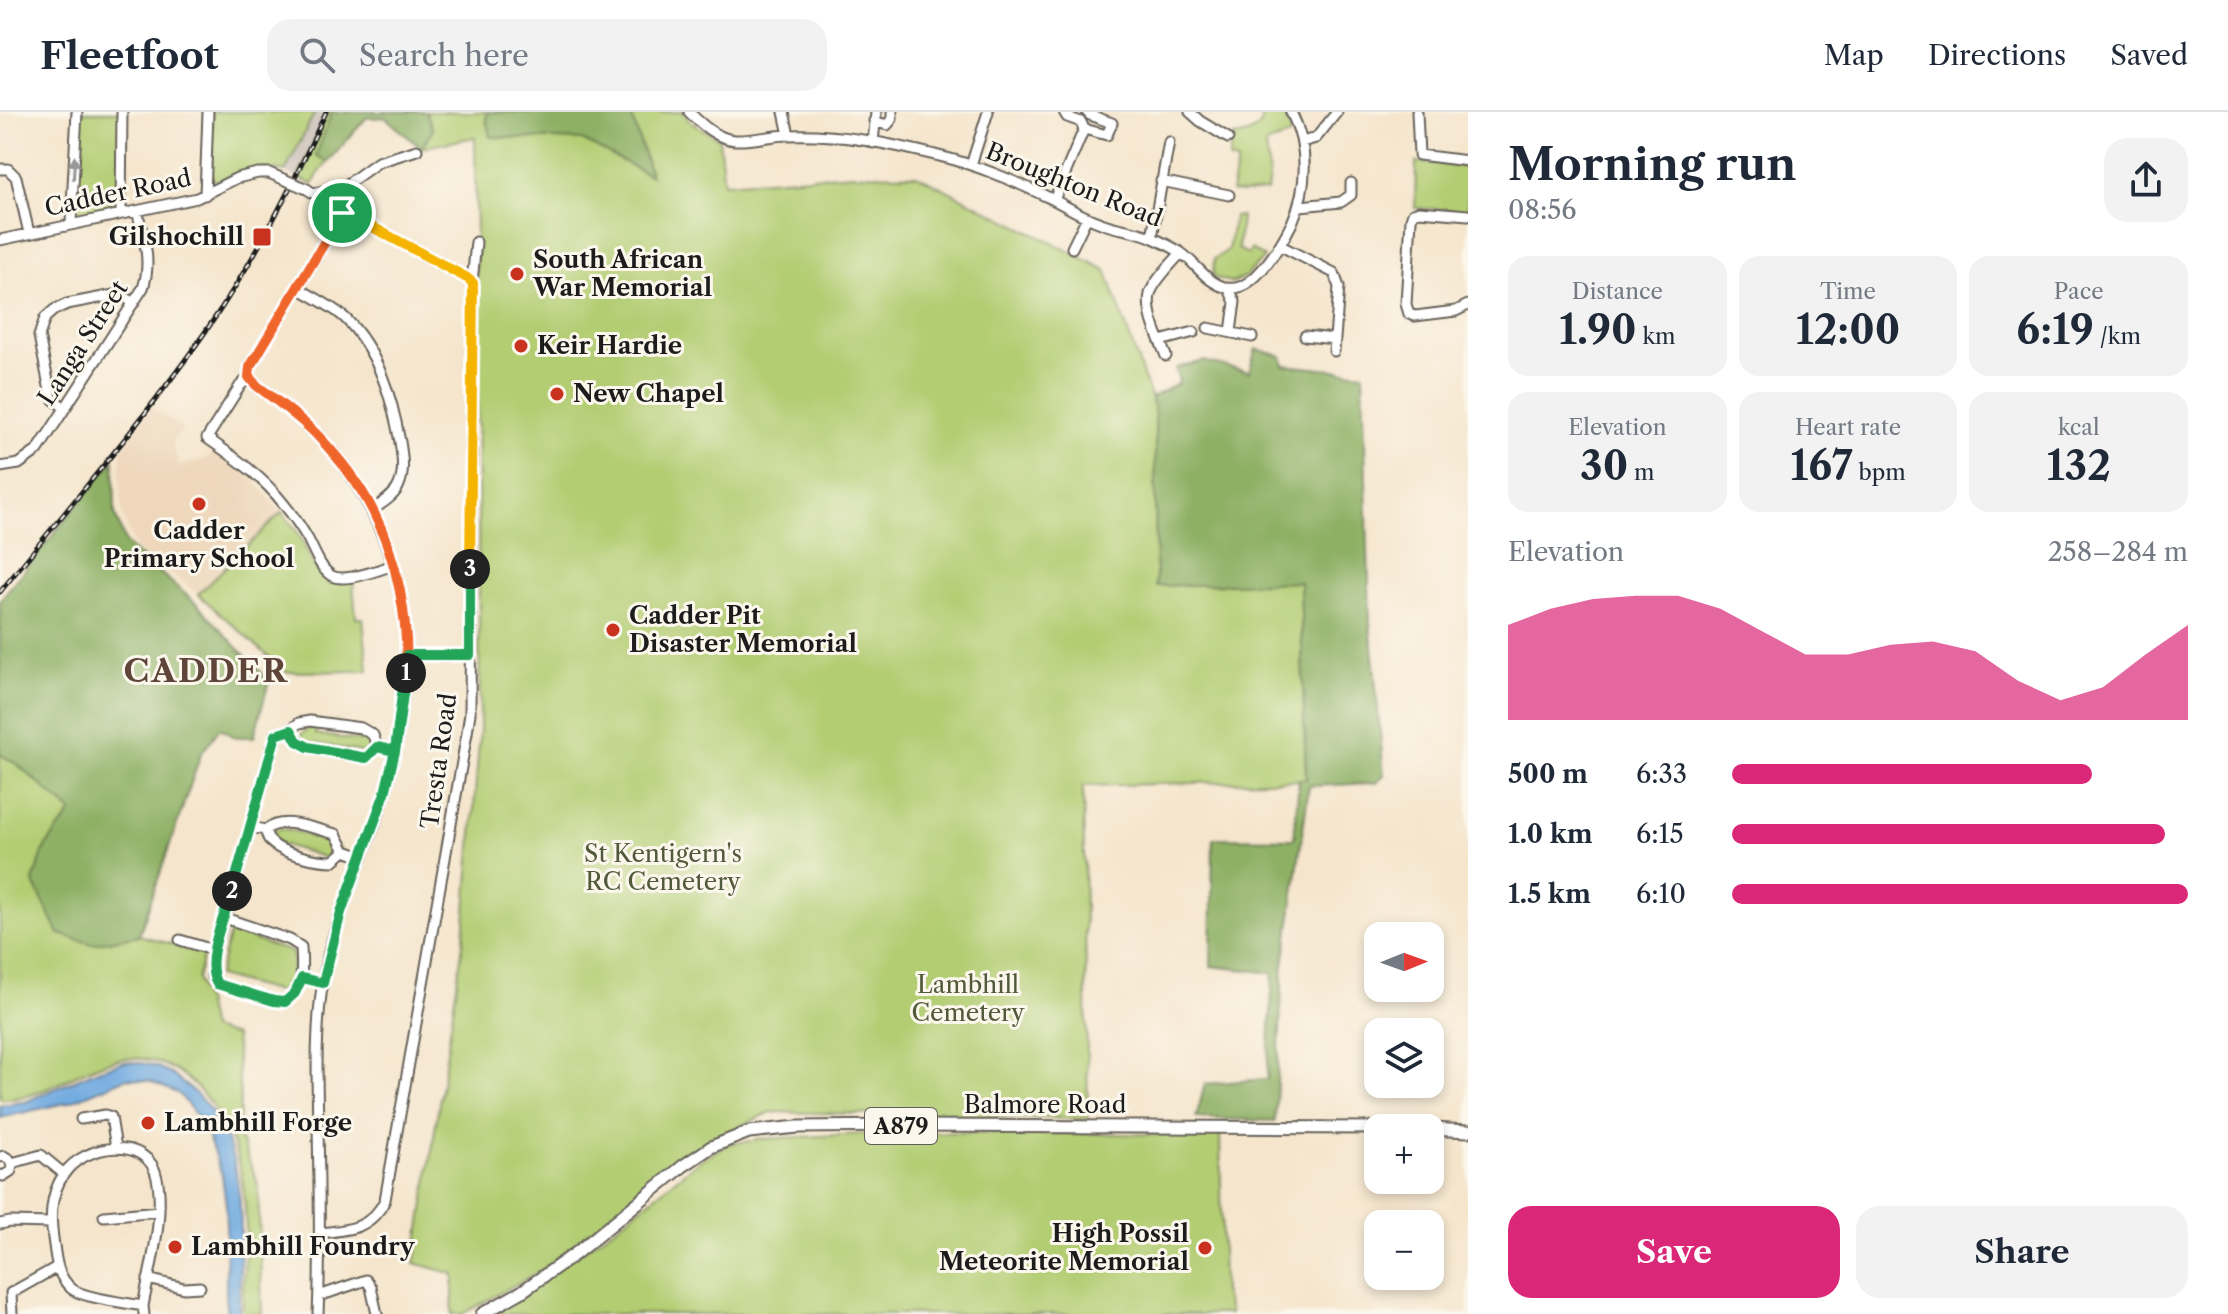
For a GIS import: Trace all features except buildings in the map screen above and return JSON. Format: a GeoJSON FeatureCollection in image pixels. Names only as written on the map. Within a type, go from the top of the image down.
{"type":"FeatureCollection","features":[{"type":"Feature","properties":{"kind":"main road","name":"Balmore Road"},"geometry":{"type":"LineString","coordinates":[[482,1314],[521,1292],[575,1254],[683,1166],[711,1147],[749,1132],[798,1127],[904,1126],[1364,1128]]}},
{"type":"Feature","properties":{"kind":"main road"},"geometry":{"type":"LineString","coordinates":[[1444,1130],[1468,1131]]}},
{"type":"Feature","properties":{"kind":"street"},"geometry":{"type":"LineString","coordinates":[[71,223],[77,112]]}},
{"type":"Feature","properties":{"kind":"street"},"geometry":{"type":"LineString","coordinates":[[121,214],[122,112]]}},
{"type":"Feature","properties":{"kind":"street"},"geometry":{"type":"LineString","coordinates":[[205,195],[208,112]]}},
{"type":"Feature","properties":{"kind":"street","name":"Broughton Road"},"geometry":{"type":"LineString","coordinates":[[689,112],[703,125],[734,140],[789,135],[835,136],[971,165],[1103,224],[1152,237],[1181,253],[1208,279],[1229,289]]}},
{"type":"Feature","properties":{"kind":"street"},"geometry":{"type":"LineString","coordinates":[[784,112],[789,135]]}},
{"type":"Feature","properties":{"kind":"street"},"geometry":{"type":"LineString","coordinates":[[873,143],[875,117],[887,125],[892,119],[892,112]]}},
{"type":"Feature","properties":{"kind":"street"},"geometry":{"type":"LineString","coordinates":[[971,165],[988,112]]}},
{"type":"Feature","properties":{"kind":"street"},"geometry":{"type":"LineString","coordinates":[[1054,200],[1084,129],[1081,122],[1067,117],[1064,112]]}},
{"type":"Feature","properties":{"kind":"street"},"geometry":{"type":"LineString","coordinates":[[1084,129],[1107,135],[1112,123],[1087,112]]}},
{"type":"Feature","properties":{"kind":"street"},"geometry":{"type":"LineString","coordinates":[[1190,112],[1228,138]]}},
{"type":"Feature","properties":{"kind":"street"},"geometry":{"type":"LineString","coordinates":[[1231,332],[1235,302],[1229,289],[1248,285],[1281,246],[1300,206],[1305,181],[1302,142],[1291,112]]}},
{"type":"Feature","properties":{"kind":"street"},"geometry":{"type":"LineString","coordinates":[[1302,142],[1316,138],[1337,112]]}},
{"type":"Feature","properties":{"kind":"street"},"geometry":{"type":"LineString","coordinates":[[1417,112],[1419,155],[1468,161]]}},
{"type":"Feature","properties":{"kind":"street"},"geometry":{"type":"LineString","coordinates":[[1152,237],[1169,142]]}},
{"type":"Feature","properties":{"kind":"street"},"geometry":{"type":"LineString","coordinates":[[310,191],[342,188],[378,162],[417,150]]}},
{"type":"Feature","properties":{"kind":"street"},"geometry":{"type":"LineString","coordinates":[[0,169],[11,171],[16,177],[29,233]]}},
{"type":"Feature","properties":{"kind":"street","name":"Cadder Road"},"geometry":{"type":"LineString","coordinates":[[0,240],[205,195],[237,178],[258,173],[269,173],[310,191]]}},
{"type":"Feature","properties":{"kind":"street"},"geometry":{"type":"LineString","coordinates":[[1161,181],[1229,195]]}},
{"type":"Feature","properties":{"kind":"street"},"geometry":{"type":"LineString","coordinates":[[1300,206],[1341,202],[1351,195],[1351,183]]}},
{"type":"Feature","properties":{"kind":"street"},"geometry":{"type":"LineString","coordinates":[[310,191],[342,213],[472,282]]}},
{"type":"Feature","properties":{"kind":"street","name":"Langa Street"},"geometry":{"type":"LineString","coordinates":[[0,467],[16,465],[31,457],[41,445],[143,288],[148,265],[137,211]]}},
{"type":"Feature","properties":{"kind":"street"},"geometry":{"type":"LineString","coordinates":[[342,213],[250,367],[249,377],[207,438],[254,472],[279,499],[332,576],[356,576],[393,565]]}},
{"type":"Feature","properties":{"kind":"street"},"geometry":{"type":"LineString","coordinates":[[1468,215],[1413,213],[1406,304],[1409,314],[1415,316],[1456,311],[1468,305]]}},
{"type":"Feature","properties":{"kind":"street"},"geometry":{"type":"LineString","coordinates":[[1072,248],[1087,217]]}},
{"type":"Feature","properties":{"kind":"street","name":"Tresta Road"},"geometry":{"type":"LineString","coordinates":[[320,1233],[350,1230],[369,1222],[379,1213],[385,1200],[467,733],[470,713],[472,282],[476,242]]}},
{"type":"Feature","properties":{"kind":"street"},"geometry":{"type":"LineString","coordinates":[[1281,246],[1334,273],[1339,287],[1334,351]]}},
{"type":"Feature","properties":{"kind":"street"},"geometry":{"type":"LineString","coordinates":[[1166,356],[1151,314],[1150,293],[1181,253]]}},
{"type":"Feature","properties":{"kind":"street"},"geometry":{"type":"LineString","coordinates":[[298,288],[345,318],[367,346],[382,374],[395,413],[403,460],[399,485],[393,495],[373,510]]}},
{"type":"Feature","properties":{"kind":"street"},"geometry":{"type":"LineString","coordinates":[[65,408],[53,399],[50,391],[39,336],[45,318],[67,304],[119,294],[134,303]]}},
{"type":"Feature","properties":{"kind":"street"},"geometry":{"type":"LineString","coordinates":[[1208,328],[1252,337]]}},
{"type":"Feature","properties":{"kind":"street"},"geometry":{"type":"LineString","coordinates":[[1160,341],[1194,332]]}},
{"type":"Feature","properties":{"kind":"street"},"geometry":{"type":"LineString","coordinates":[[1305,336],[1335,339]]}},
{"type":"Feature","properties":{"kind":"street"},"geometry":{"type":"LineString","coordinates":[[249,377],[318,435],[373,510],[393,565],[407,655],[395,751],[385,793],[336,927],[323,983],[317,1073],[318,1314]]}},
{"type":"Feature","properties":{"kind":"street"},"geometry":{"type":"LineString","coordinates":[[407,655],[470,655]]}},
{"type":"Feature","properties":{"kind":"street"},"geometry":{"type":"LineString","coordinates":[[225,918],[290,940],[301,947],[302,978],[295,993],[285,1002],[217,984],[212,976],[213,950],[225,918],[276,735],[310,721],[361,728],[373,735],[377,747]]}},
{"type":"Feature","properties":{"kind":"street"},"geometry":{"type":"LineString","coordinates":[[291,730],[297,741],[320,750],[366,758],[377,747]]}},
{"type":"Feature","properties":{"kind":"street"},"geometry":{"type":"LineString","coordinates":[[377,747],[395,751]]}},
{"type":"Feature","properties":{"kind":"street"},"geometry":{"type":"LineString","coordinates":[[251,827],[265,830],[284,822],[336,834],[345,851],[362,857]]}},
{"type":"Feature","properties":{"kind":"street"},"geometry":{"type":"LineString","coordinates":[[265,830],[268,840],[279,847],[318,861],[333,861],[345,851]]}},
{"type":"Feature","properties":{"kind":"street"},"geometry":{"type":"LineString","coordinates":[[180,940],[213,950]]}},
{"type":"Feature","properties":{"kind":"street"},"geometry":{"type":"LineString","coordinates":[[302,978],[323,983]]}},
{"type":"Feature","properties":{"kind":"street"},"geometry":{"type":"LineString","coordinates":[[81,1119],[111,1117],[116,1148]]}},
{"type":"Feature","properties":{"kind":"street"},"geometry":{"type":"LineString","coordinates":[[116,1148],[134,1150],[148,1159],[157,1176],[159,1211],[144,1310],[74,1291],[57,1267],[51,1203],[64,1174],[82,1158],[116,1148]]}},
{"type":"Feature","properties":{"kind":"street"},"geometry":{"type":"LineString","coordinates":[[12,1163],[41,1155],[64,1174]]}},
{"type":"Feature","properties":{"kind":"street"},"geometry":{"type":"LineString","coordinates":[[0,1157],[4,1156],[12,1163],[11,1171],[0,1175]]}},
{"type":"Feature","properties":{"kind":"street"},"geometry":{"type":"LineString","coordinates":[[104,1216],[159,1211]]}},
{"type":"Feature","properties":{"kind":"street"},"geometry":{"type":"LineString","coordinates":[[0,1224],[51,1223]]}},
{"type":"Feature","properties":{"kind":"street"},"geometry":{"type":"LineString","coordinates":[[12,1314],[11,1293],[57,1267]]}},
{"type":"Feature","properties":{"kind":"street"},"geometry":{"type":"LineString","coordinates":[[148,1279],[184,1288],[200,1287]]}},
{"type":"Feature","properties":{"kind":"street"},"geometry":{"type":"LineString","coordinates":[[319,1296],[366,1280],[371,1287],[377,1314]]}},
{"type":"Feature","properties":{"kind":"shaded area"},"geometry":{"type":"Polygon","coordinates":[[[315,112],[328,112],[298,178],[285,172],[315,112]]]}},
{"type":"Feature","properties":{"kind":"shaded area","name":"Cadder Primary School"},"geometry":{"type":"Polygon","coordinates":[[[151,408],[183,428],[172,443],[180,466],[208,458],[215,450],[241,467],[282,512],[198,594],[136,548],[123,516],[121,451],[151,408]]]}},
{"type":"Feature","properties":{"kind":"green space"},"geometry":{"type":"Polygon","coordinates":[[[78,112],[122,112],[120,212],[72,222],[78,112]]]}},
{"type":"Feature","properties":{"kind":"green space"},"geometry":{"type":"Polygon","coordinates":[[[213,112],[315,112],[285,172],[250,170],[216,181],[211,178],[213,112]]]}},
{"type":"Feature","properties":{"kind":"green space"},"geometry":{"type":"Polygon","coordinates":[[[328,112],[683,112],[690,121],[719,139],[724,183],[853,174],[917,175],[1106,270],[1155,415],[1156,585],[1300,582],[1306,780],[1083,786],[1088,1119],[771,1112],[713,1139],[665,1170],[545,1268],[463,1314],[452,1314],[454,1274],[415,1263],[464,937],[480,730],[475,137],[421,148],[385,117],[366,118],[318,174],[313,185],[298,178],[328,112]]]}},
{"type":"Feature","properties":{"kind":"green space"},"geometry":{"type":"Polygon","coordinates":[[[332,112],[426,112],[433,130],[421,148],[385,117],[366,118],[328,162],[316,155],[332,112]]]}},
{"type":"Feature","properties":{"kind":"green space"},"geometry":{"type":"Polygon","coordinates":[[[487,112],[628,112],[651,176],[582,140],[490,137],[487,112]]]}},
{"type":"Feature","properties":{"kind":"green space"},"geometry":{"type":"Polygon","coordinates":[[[1264,112],[1283,112],[1292,135],[1266,144],[1267,191],[1231,192],[1237,162],[1229,160],[1231,141],[1234,136],[1246,135],[1257,128],[1264,112]]]}},
{"type":"Feature","properties":{"kind":"green space"},"geometry":{"type":"Polygon","coordinates":[[[1416,162],[1468,167],[1468,211],[1415,208],[1416,162]]]}},
{"type":"Feature","properties":{"kind":"green space"},"geometry":{"type":"Polygon","coordinates":[[[1241,216],[1238,249],[1248,254],[1251,249],[1264,258],[1246,276],[1233,283],[1213,277],[1214,259],[1228,250],[1234,217],[1241,216]]]}},
{"type":"Feature","properties":{"kind":"green space"},"geometry":{"type":"Polygon","coordinates":[[[1256,349],[1282,356],[1284,365],[1363,373],[1370,622],[1384,775],[1377,783],[1309,786],[1283,973],[1275,1121],[1196,1118],[1205,1084],[1267,1079],[1273,973],[1211,966],[1213,838],[1294,839],[1299,779],[1306,779],[1300,582],[1156,586],[1155,415],[1151,398],[1179,383],[1176,368],[1204,361],[1249,372],[1256,349]]]}},
{"type":"Feature","properties":{"kind":"green space"},"geometry":{"type":"Polygon","coordinates":[[[114,460],[115,514],[126,544],[197,604],[269,681],[254,737],[235,737],[220,728],[201,754],[139,935],[92,944],[59,934],[33,881],[45,847],[72,812],[18,765],[0,754],[0,600],[114,460]]]}},
{"type":"Feature","properties":{"kind":"green space"},"geometry":{"type":"Polygon","coordinates":[[[282,512],[323,576],[340,583],[353,582],[356,618],[363,618],[368,671],[286,672],[198,594],[282,512]]]}},
{"type":"Feature","properties":{"kind":"green space"},"geometry":{"type":"Polygon","coordinates":[[[316,727],[316,734],[361,741],[363,734],[370,735],[373,746],[364,753],[304,741],[299,736],[316,727]]]}},
{"type":"Feature","properties":{"kind":"green space"},"geometry":{"type":"Polygon","coordinates":[[[0,754],[18,765],[73,812],[46,847],[92,944],[139,935],[204,953],[197,979],[211,1029],[235,1036],[240,1096],[239,1135],[258,1184],[262,1314],[243,1314],[245,1208],[235,1150],[219,1116],[186,1078],[151,1060],[121,1059],[91,1068],[32,1095],[0,1099],[0,754]]]}},
{"type":"Feature","properties":{"kind":"green space"},"geometry":{"type":"Polygon","coordinates":[[[280,828],[331,840],[340,849],[329,859],[278,843],[273,835],[274,830],[280,828]]]}},
{"type":"Feature","properties":{"kind":"green space"},"geometry":{"type":"Polygon","coordinates":[[[230,932],[292,952],[292,974],[282,993],[218,976],[230,932]]]}},
{"type":"Feature","properties":{"kind":"green space"},"geometry":{"type":"Polygon","coordinates":[[[905,1132],[1220,1135],[1223,1291],[1230,1314],[492,1314],[619,1225],[697,1162],[730,1143],[905,1132]]]}},
{"type":"Feature","properties":{"kind":"water"},"geometry":{"type":"Polygon","coordinates":[[[123,1062],[152,1065],[173,1076],[210,1110],[225,1136],[239,1193],[239,1314],[226,1314],[226,1205],[222,1175],[203,1124],[179,1094],[150,1081],[127,1078],[70,1102],[0,1118],[0,1105],[25,1102],[123,1062]]]}},
{"type":"Feature","properties":{"kind":"railway"},"geometry":{"type":"LineString","coordinates":[[0,592],[134,427],[210,325],[272,221],[326,112]]}},
{"type":"Feature","properties":{"kind":"place","name":"Gilshochill"},"geometry":{"type":"Point","coordinates":[262,237]}},
{"type":"Feature","properties":{"kind":"place","name":"South African War Memorial"},"geometry":{"type":"Point","coordinates":[517,274]}},
{"type":"Feature","properties":{"kind":"place","name":"Keir Hardie"},"geometry":{"type":"Point","coordinates":[521,346]}},
{"type":"Feature","properties":{"kind":"place","name":"New Chapel"},"geometry":{"type":"Point","coordinates":[557,394]}},
{"type":"Feature","properties":{"kind":"place","name":"Cadder Primary School"},"geometry":{"type":"Point","coordinates":[199,504]}},
{"type":"Feature","properties":{"kind":"place","name":"Cadder Pit Disaster Memorial"},"geometry":{"type":"Point","coordinates":[613,630]}},
{"type":"Feature","properties":{"kind":"place","name":"Lambhill Forge"},"geometry":{"type":"Point","coordinates":[148,1123]}},
{"type":"Feature","properties":{"kind":"place","name":"Lambhill Foundry"},"geometry":{"type":"Point","coordinates":[175,1247]}},
{"type":"Feature","properties":{"kind":"place","name":"High Possil Meteorite Memorial"},"geometry":{"type":"Point","coordinates":[1205,1248]}},
{"type":"Feature","properties":{"kind":"district","name":"CADDER"},"geometry":{"type":"Point","coordinates":[206,671]}},
{"type":"Feature","properties":{"kind":"route"},"geometry":{"type":"LineString","coordinates":[[342,213],[250,367],[249,377],[318,435],[373,510],[397,581],[407,655],[406,679],[395,751],[385,793],[341,912],[323,983],[302,978],[295,993],[285,1002],[217,984],[212,976],[213,950],[225,918],[276,735],[291,730],[297,741],[308,747],[366,758],[377,747],[395,751],[407,655],[470,655],[473,283],[342,213]]}},
{"type":"Feature","properties":{"kind":"park label","name":"St Kentigern's RC Cemetery"},"geometry":{"type":"Point","coordinates":[663,868]}},
{"type":"Feature","properties":{"kind":"park label","name":"Lambhill Cemetery"},"geometry":{"type":"Point","coordinates":[968,999]}}]}
